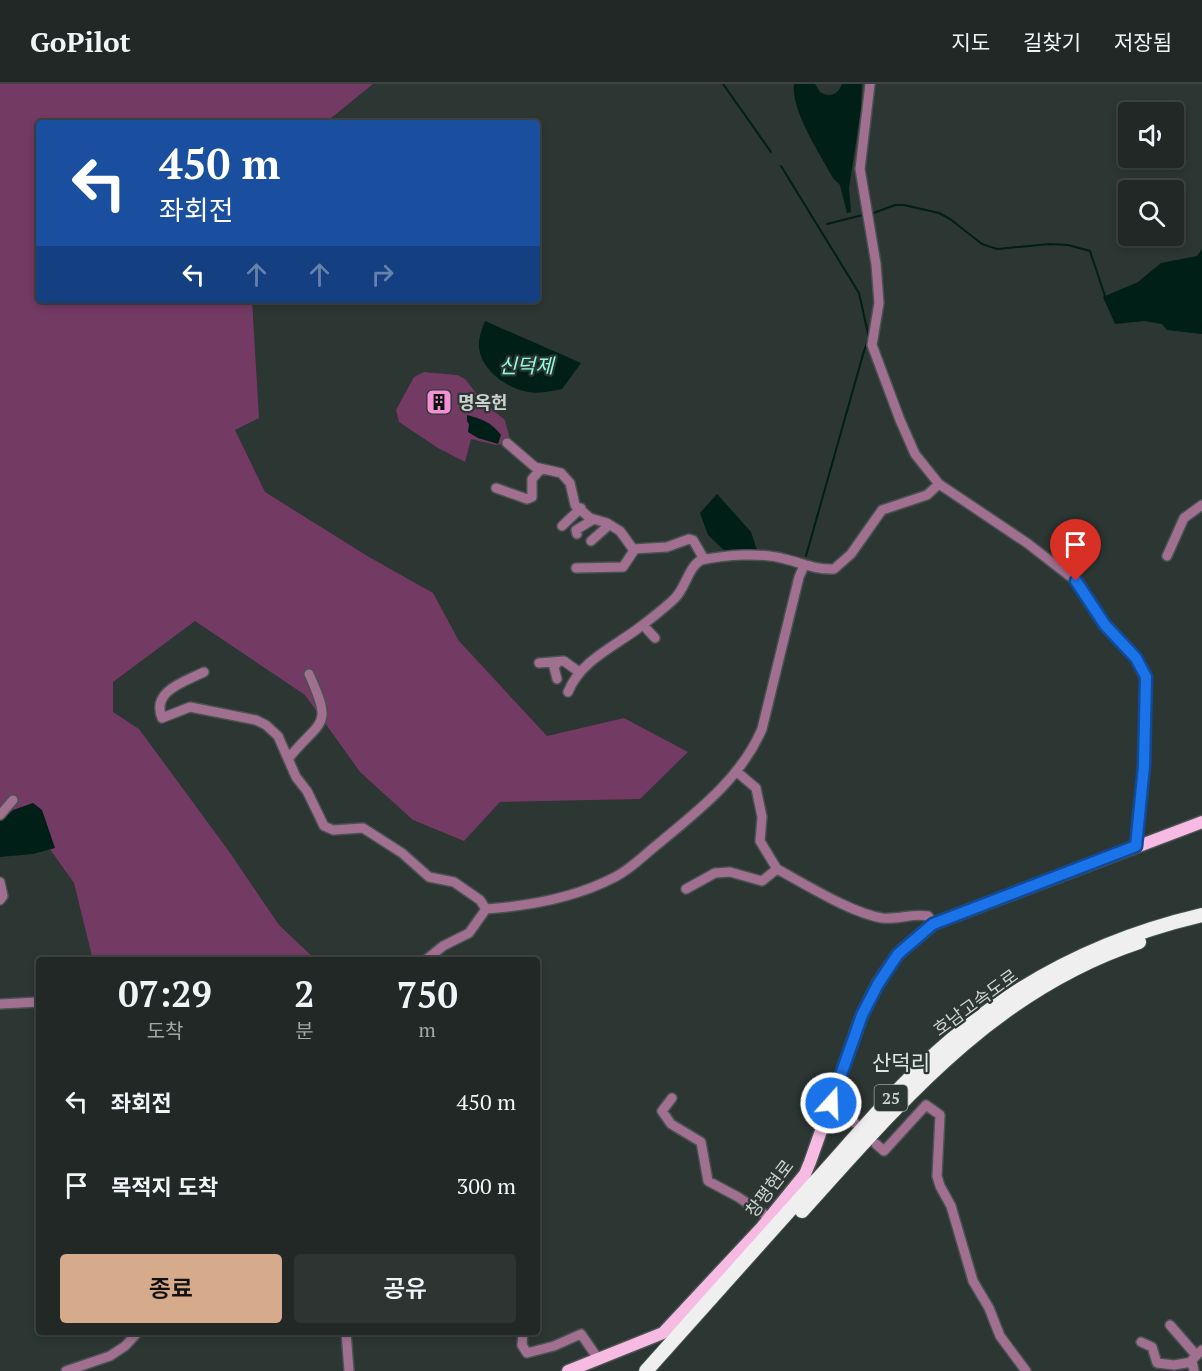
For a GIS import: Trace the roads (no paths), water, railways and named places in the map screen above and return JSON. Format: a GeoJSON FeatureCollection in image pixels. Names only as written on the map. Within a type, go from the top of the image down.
{"type":"FeatureCollection","features":[{"type":"Feature","properties":{"kind":"highway","name":"호남고속도로"},"geometry":{"type":"LineString","coordinates":[[646,1371],[904,1085],[965,1028],[1004,999],[1091,950],[1168,923],[1202,915]]}},
{"type":"Feature","properties":{"kind":"highway","name":"호남고속도로"},"geometry":{"type":"LineString","coordinates":[[658,1371],[903,1099],[975,1033],[1010,1007],[1089,962],[1132,945],[1202,925]]}},
{"type":"Feature","properties":{"kind":"main road","name":"창평현로"},"geometry":{"type":"LineString","coordinates":[[568,1371],[663,1333],[770,1218],[805,1174],[862,1015],[878,984],[898,954],[933,924],[1202,822]]}},
{"type":"Feature","properties":{"kind":"street"},"geometry":{"type":"LineString","coordinates":[[870,84],[860,169],[876,264],[879,303],[872,345],[915,454],[939,484],[1027,543],[1076,581],[1105,625],[1136,658],[1146,677],[1147,705],[1136,846]]}},
{"type":"Feature","properties":{"kind":"street"},"geometry":{"type":"LineString","coordinates":[[507,443],[535,466],[561,473],[570,483],[575,505],[594,519],[620,531],[635,549]]}},
{"type":"Feature","properties":{"kind":"street"},"geometry":{"type":"LineString","coordinates":[[496,488],[527,499],[532,497],[532,479],[541,469]]}},
{"type":"Feature","properties":{"kind":"street"},"geometry":{"type":"LineString","coordinates":[[568,692],[579,672],[675,599],[686,583],[694,564],[704,559],[764,556],[784,558],[804,566],[834,569],[850,554],[882,510],[927,495],[939,484]]}},
{"type":"Feature","properties":{"kind":"street"},"geometry":{"type":"LineString","coordinates":[[1167,556],[1184,518],[1202,505]]}},
{"type":"Feature","properties":{"kind":"street"},"geometry":{"type":"LineString","coordinates":[[562,526],[581,508]]}},
{"type":"Feature","properties":{"kind":"street"},"geometry":{"type":"LineString","coordinates":[[577,534],[576,530],[594,519]]}},
{"type":"Feature","properties":{"kind":"street"},"geometry":{"type":"LineString","coordinates":[[591,541],[609,525]]}},
{"type":"Feature","properties":{"kind":"street"},"geometry":{"type":"LineString","coordinates":[[635,549],[667,547],[689,539],[693,540],[704,559]]}},
{"type":"Feature","properties":{"kind":"street"},"geometry":{"type":"LineString","coordinates":[[576,568],[623,567],[635,549]]}},
{"type":"Feature","properties":{"kind":"street"},"geometry":{"type":"LineString","coordinates":[[429,957],[442,946],[469,933],[486,909],[553,899],[614,878],[637,863],[684,824],[737,772],[752,752],[762,729],[799,577],[804,566]]}},
{"type":"Feature","properties":{"kind":"street"},"geometry":{"type":"LineString","coordinates":[[662,609],[670,618]]}},
{"type":"Feature","properties":{"kind":"street"},"geometry":{"type":"LineString","coordinates":[[643,625],[655,638]]}},
{"type":"Feature","properties":{"kind":"street"},"geometry":{"type":"LineString","coordinates":[[539,663],[564,661],[579,672]]}},
{"type":"Feature","properties":{"kind":"street"},"geometry":{"type":"LineString","coordinates":[[557,679],[554,667],[558,662]]}},
{"type":"Feature","properties":{"kind":"street"},"geometry":{"type":"LineString","coordinates":[[204,672],[170,690],[160,698],[158,708],[162,718],[190,707],[256,720],[266,725],[278,736],[324,826],[333,830],[363,828],[402,853],[429,877],[454,882],[480,900],[486,909]]}},
{"type":"Feature","properties":{"kind":"street"},"geometry":{"type":"LineString","coordinates":[[288,759],[318,727],[324,714],[321,700],[309,674]]}},
{"type":"Feature","properties":{"kind":"street"},"geometry":{"type":"LineString","coordinates":[[737,772],[756,788],[762,817],[760,842],[777,869],[832,899],[879,918],[895,919],[917,914],[928,916],[933,924]]}},
{"type":"Feature","properties":{"kind":"street"},"geometry":{"type":"LineString","coordinates":[[0,815],[13,800]]}},
{"type":"Feature","properties":{"kind":"street"},"geometry":{"type":"LineString","coordinates":[[686,890],[714,873],[730,872],[762,881],[777,869]]}},
{"type":"Feature","properties":{"kind":"street"},"geometry":{"type":"LineString","coordinates":[[0,882],[3,896],[0,900]]}},
{"type":"Feature","properties":{"kind":"street"},"geometry":{"type":"LineString","coordinates":[[0,1004],[36,1002]]}},
{"type":"Feature","properties":{"kind":"street"},"geometry":{"type":"LineString","coordinates":[[672,1098],[662,1111],[671,1124],[701,1142],[708,1181],[770,1218]]}},
{"type":"Feature","properties":{"kind":"street"},"geometry":{"type":"LineString","coordinates":[[831,1103],[855,1123]]}},
{"type":"Feature","properties":{"kind":"street"},"geometry":{"type":"LineString","coordinates":[[876,1144],[884,1151],[926,1105],[940,1115],[937,1176],[940,1186],[951,1206],[973,1281],[989,1308],[1000,1336],[1026,1371]]}},
{"type":"Feature","properties":{"kind":"street"},"geometry":{"type":"LineString","coordinates":[[1141,1342],[1152,1347],[1157,1363],[1174,1365],[1196,1359],[1170,1324]]}},
{"type":"Feature","properties":{"kind":"street"},"geometry":{"type":"LineString","coordinates":[[523,1335],[522,1345],[527,1353],[554,1346],[581,1334],[599,1360]]}},
{"type":"Feature","properties":{"kind":"street"},"geometry":{"type":"LineString","coordinates":[[66,1371],[110,1356],[125,1346],[135,1335]]}},
{"type":"Feature","properties":{"kind":"street"},"geometry":{"type":"LineString","coordinates":[[346,1335],[349,1371]]}},
{"type":"Feature","properties":{"kind":"water"},"geometry":{"type":"Polygon","coordinates":[[[794,84],[815,84],[820,92],[830,95],[836,93],[842,84],[862,84],[861,109],[849,188],[851,212],[847,213],[840,185],[833,178],[814,145],[802,119],[794,95],[794,84]]]}},
{"type":"Feature","properties":{"kind":"water"},"geometry":{"type":"Polygon","coordinates":[[[1202,249],[1202,334],[1167,330],[1162,324],[1144,321],[1115,324],[1103,297],[1138,282],[1161,263],[1197,256],[1202,249]]]}},
{"type":"Feature","properties":{"kind":"water","name":"신덕제"},"geometry":{"type":"Polygon","coordinates":[[[485,321],[581,363],[562,389],[533,393],[513,387],[497,378],[481,356],[479,341],[485,321]]]}},
{"type":"Feature","properties":{"kind":"water"},"geometry":{"type":"Polygon","coordinates":[[[467,415],[494,427],[501,435],[498,444],[478,438],[468,432],[467,415]]]}},
{"type":"Feature","properties":{"kind":"water"},"geometry":{"type":"Polygon","coordinates":[[[717,494],[751,532],[757,550],[727,553],[708,535],[700,513],[717,494]]]}},
{"type":"Feature","properties":{"kind":"water"},"geometry":{"type":"Polygon","coordinates":[[[33,803],[42,810],[55,848],[33,854],[0,857],[0,821],[13,810],[33,803]]]}},
{"type":"Feature","properties":{"kind":"waterway"},"geometry":{"type":"LineString","coordinates":[[723,84],[771,152]]}},
{"type":"Feature","properties":{"kind":"waterway"},"geometry":{"type":"LineString","coordinates":[[781,166],[859,293],[869,338],[806,556]]}},
{"type":"Feature","properties":{"kind":"waterway"},"geometry":{"type":"LineString","coordinates":[[871,214],[895,205],[904,205],[939,213],[982,244],[997,249],[1050,244],[1068,245],[1090,251],[1105,296]]}},
{"type":"Feature","properties":{"kind":"waterway"},"geometry":{"type":"LineString","coordinates":[[827,224],[863,215]]}},
{"type":"Feature","properties":{"kind":"place","name":"명옥헌"},"geometry":{"type":"Point","coordinates":[439,402]}},
{"type":"Feature","properties":{"kind":"district","name":"산덕리"},"geometry":{"type":"Point","coordinates":[901,1062]}}]}
